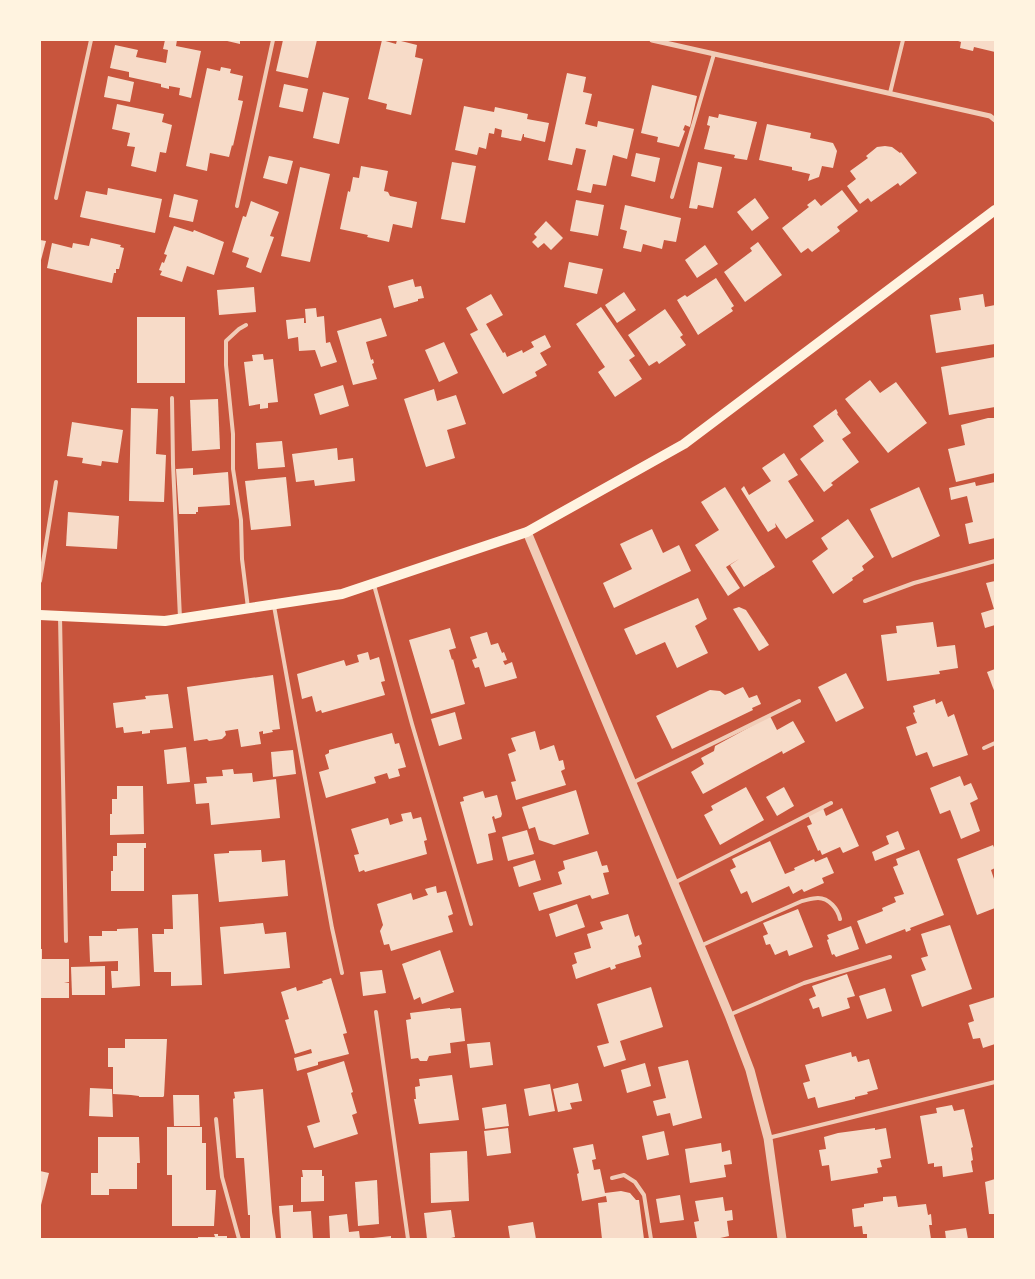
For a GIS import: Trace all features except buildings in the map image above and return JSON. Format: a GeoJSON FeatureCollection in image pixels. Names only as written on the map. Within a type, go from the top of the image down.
{"type":"FeatureCollection","features":[{"type":"Feature","properties":{"kind":"main road"},"geometry":{"type":"LineString","coordinates":[[40,615],[164,621],[342,594],[527,532],[684,444],[995,210]]}},
{"type":"Feature","properties":{"kind":"street"},"geometry":{"type":"LineString","coordinates":[[652,40],[990,116],[995,120]]}},
{"type":"Feature","properties":{"kind":"street"},"geometry":{"type":"LineString","coordinates":[[527,532],[750,1070],[768,1138],[782,1239]]}},
{"type":"Feature","properties":{"kind":"lane"},"geometry":{"type":"LineString","coordinates":[[56,198],[91,40]]}},
{"type":"Feature","properties":{"kind":"lane"},"geometry":{"type":"LineString","coordinates":[[237,206],[272,40]]}},
{"type":"Feature","properties":{"kind":"lane"},"geometry":{"type":"LineString","coordinates":[[890,93],[903,40]]}},
{"type":"Feature","properties":{"kind":"lane"},"geometry":{"type":"LineString","coordinates":[[672,197],[714,54]]}},
{"type":"Feature","properties":{"kind":"lane"},"geometry":{"type":"LineString","coordinates":[[246,325],[226,341],[226,365],[233,434],[233,469],[248,608]]}},
{"type":"Feature","properties":{"kind":"lane"},"geometry":{"type":"LineString","coordinates":[[172,398],[180,618]]}},
{"type":"Feature","properties":{"kind":"lane"},"geometry":{"type":"LineString","coordinates":[[40,581],[56,482]]}},
{"type":"Feature","properties":{"kind":"lane"},"geometry":{"type":"LineString","coordinates":[[865,601],[914,583],[995,560]]}},
{"type":"Feature","properties":{"kind":"lane"},"geometry":{"type":"LineString","coordinates":[[373,583],[471,924]]}},
{"type":"Feature","properties":{"kind":"lane"},"geometry":{"type":"LineString","coordinates":[[274,604],[342,973]]}},
{"type":"Feature","properties":{"kind":"lane"},"geometry":{"type":"LineString","coordinates":[[60,616],[66,940]]}},
{"type":"Feature","properties":{"kind":"lane"},"geometry":{"type":"LineString","coordinates":[[632,783],[799,701]]}},
{"type":"Feature","properties":{"kind":"lane"},"geometry":{"type":"LineString","coordinates":[[984,748],[995,743]]}},
{"type":"Feature","properties":{"kind":"lane"},"geometry":{"type":"LineString","coordinates":[[674,883],[831,803]]}},
{"type":"Feature","properties":{"kind":"lane"},"geometry":{"type":"LineString","coordinates":[[700,946],[802,901],[819,898],[829,902],[839,912],[840,919]]}},
{"type":"Feature","properties":{"kind":"lane"},"geometry":{"type":"LineString","coordinates":[[729,1016],[804,983],[890,956]]}},
{"type":"Feature","properties":{"kind":"lane"},"geometry":{"type":"LineString","coordinates":[[376,1012],[408,1239]]}},
{"type":"Feature","properties":{"kind":"lane"},"geometry":{"type":"LineString","coordinates":[[768,1138],[995,1082]]}},
{"type":"Feature","properties":{"kind":"lane"},"geometry":{"type":"LineString","coordinates":[[216,1119],[222,1177],[239,1239]]}},
{"type":"Feature","properties":{"kind":"lane"},"geometry":{"type":"LineString","coordinates":[[612,1178],[624,1175],[635,1182],[644,1195],[651,1239]]}}]}
